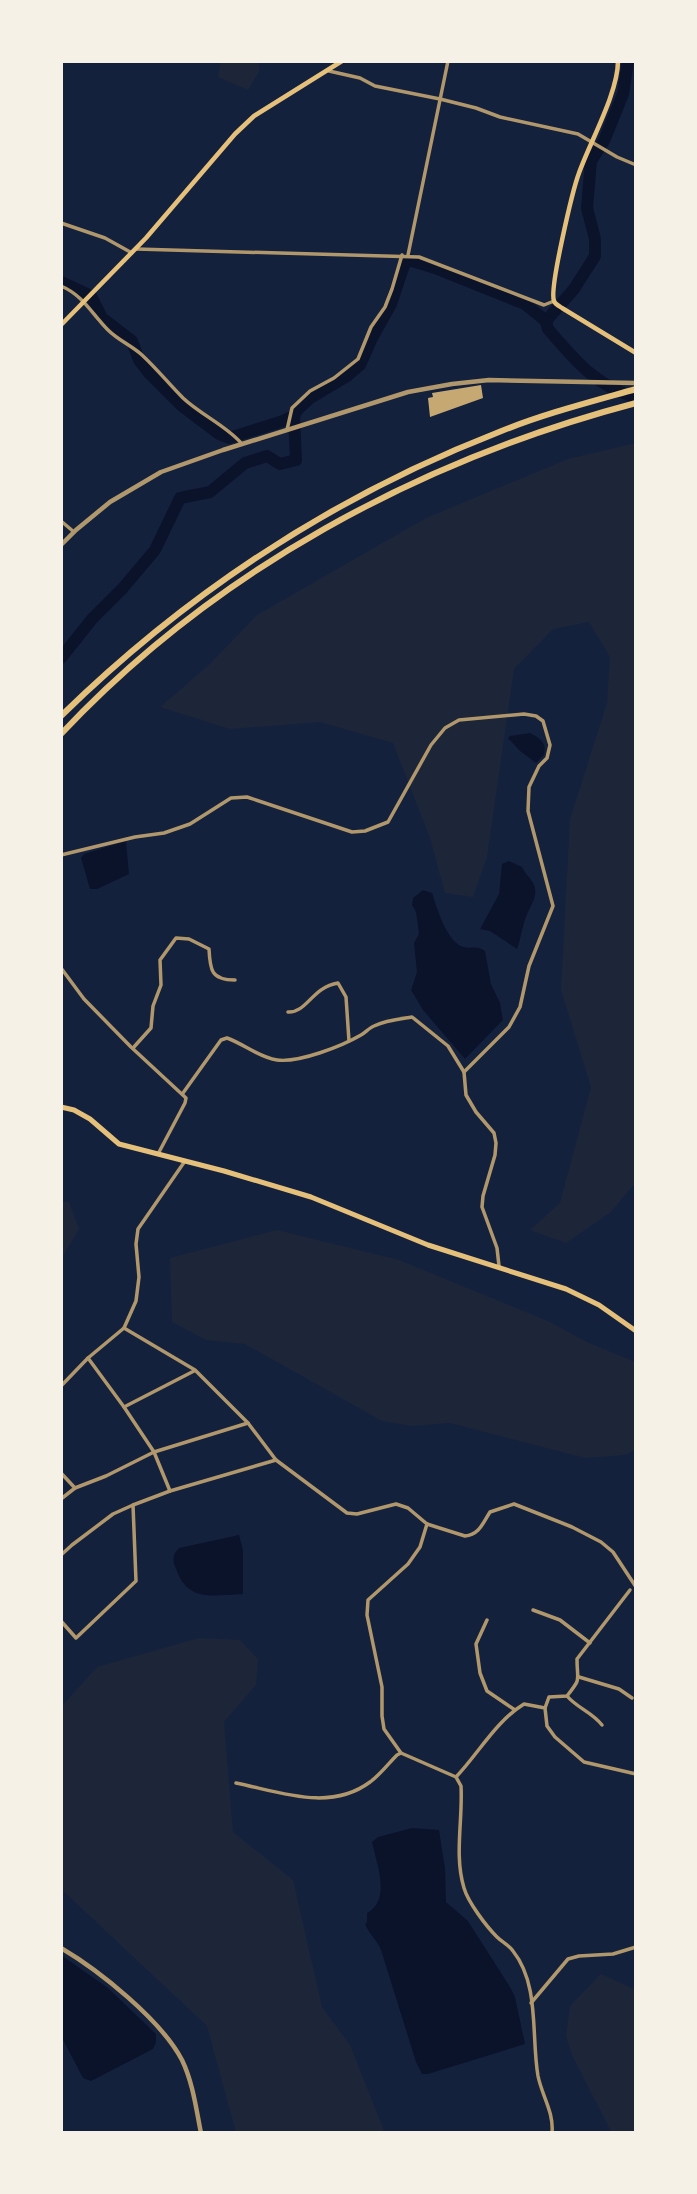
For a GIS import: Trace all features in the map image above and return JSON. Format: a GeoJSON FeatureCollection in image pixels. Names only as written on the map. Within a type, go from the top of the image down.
{"type":"FeatureCollection","features":[{"type":"Feature","properties":{"kind":"highway"},"geometry":{"type":"LineString","coordinates":[[61,716],[121,660],[192,601],[298,529],[366,491],[435,458],[502,431],[636,389]]}},
{"type":"Feature","properties":{"kind":"highway"},"geometry":{"type":"LineString","coordinates":[[61,734],[129,670],[199,612],[247,577],[306,540],[441,469],[507,443],[636,403]]}},
{"type":"Feature","properties":{"kind":"main road"},"geometry":{"type":"LineString","coordinates":[[61,325],[134,251],[235,134],[254,116],[342,61]]}},
{"type":"Feature","properties":{"kind":"main road"},"geometry":{"type":"LineString","coordinates":[[618,61],[614,87],[575,185],[555,278],[555,303],[636,353]]}},
{"type":"Feature","properties":{"kind":"main road"},"geometry":{"type":"LineString","coordinates":[[61,1107],[74,1110],[90,1119],[119,1144],[311,1197],[428,1245],[566,1289],[599,1306],[636,1331]]}},
{"type":"Feature","properties":{"kind":"street"},"geometry":{"type":"LineString","coordinates":[[408,255],[448,61]]}},
{"type":"Feature","properties":{"kind":"street"},"geometry":{"type":"LineString","coordinates":[[329,71],[360,78],[375,86],[440,99],[500,117],[572,132],[593,141],[617,157],[636,164]]}},
{"type":"Feature","properties":{"kind":"street"},"geometry":{"type":"LineString","coordinates":[[61,223],[134,251],[408,255],[544,305],[555,303]]}},
{"type":"Feature","properties":{"kind":"street"},"geometry":{"type":"LineString","coordinates":[[289,428],[292,408],[310,391],[334,378],[358,359],[371,327],[385,307],[402,256]]}},
{"type":"Feature","properties":{"kind":"street"},"geometry":{"type":"LineString","coordinates":[[61,286],[89,299],[109,331],[140,353],[183,398],[241,442]]}},
{"type":"Feature","properties":{"kind":"street"},"geometry":{"type":"LineString","coordinates":[[61,545],[110,502],[161,472],[241,442],[408,392],[489,380],[636,383]]}},
{"type":"Feature","properties":{"kind":"street"},"geometry":{"type":"LineString","coordinates":[[61,521],[74,532]]}},
{"type":"Feature","properties":{"kind":"street"},"geometry":{"type":"LineString","coordinates":[[61,855],[135,837],[164,833],[190,824],[231,798],[247,797],[352,832],[365,831],[387,822],[444,727],[459,720],[524,714],[536,716],[543,721],[550,745],[547,758],[539,766],[529,787],[528,811],[552,906],[529,966],[520,1007],[509,1027],[464,1072]]}},
{"type":"Feature","properties":{"kind":"street"},"geometry":{"type":"LineString","coordinates":[[133,1048],[151,1028],[153,1006],[161,985],[160,960],[176,938],[189,939],[209,949],[210,968],[214,975],[223,980],[235,980]]}},
{"type":"Feature","properties":{"kind":"street"},"geometry":{"type":"LineString","coordinates":[[61,968],[85,999],[186,1098],[158,1154]]}},
{"type":"Feature","properties":{"kind":"street"},"geometry":{"type":"LineString","coordinates":[[288,1012],[300,1011],[320,989],[338,983],[346,997],[349,1041]]}},
{"type":"Feature","properties":{"kind":"street"},"geometry":{"type":"LineString","coordinates":[[183,1093],[221,1040],[226,1038],[261,1055],[279,1060],[301,1058],[349,1041],[373,1026],[412,1017],[448,1046],[464,1072],[466,1095],[494,1133],[495,1154],[482,1208],[497,1248],[499,1269]]}},
{"type":"Feature","properties":{"kind":"street"},"geometry":{"type":"LineString","coordinates":[[61,1386],[88,1358],[124,1328],[136,1301],[139,1277],[136,1244],[138,1229],[185,1161]]}},
{"type":"Feature","properties":{"kind":"street"},"geometry":{"type":"LineString","coordinates":[[124,1328],[195,1370],[248,1423],[276,1460],[347,1513],[357,1514],[396,1504],[408,1508],[427,1524],[471,1536],[480,1529],[489,1512],[514,1504],[572,1527],[601,1542],[613,1552],[636,1587]]}},
{"type":"Feature","properties":{"kind":"street"},"geometry":{"type":"LineString","coordinates":[[88,1358],[154,1452],[170,1491]]}},
{"type":"Feature","properties":{"kind":"street"},"geometry":{"type":"LineString","coordinates":[[124,1407],[195,1370]]}},
{"type":"Feature","properties":{"kind":"street"},"geometry":{"type":"LineString","coordinates":[[61,1499],[75,1488],[154,1452],[248,1423]]}},
{"type":"Feature","properties":{"kind":"street"},"geometry":{"type":"LineString","coordinates":[[61,1555],[113,1514],[133,1505],[170,1491],[276,1460]]}},
{"type":"Feature","properties":{"kind":"street"},"geometry":{"type":"LineString","coordinates":[[61,1473],[75,1488]]}},
{"type":"Feature","properties":{"kind":"street"},"geometry":{"type":"LineString","coordinates":[[61,1621],[76,1638],[136,1581],[133,1505]]}},
{"type":"Feature","properties":{"kind":"street"},"geometry":{"type":"LineString","coordinates":[[427,1524],[420,1547],[408,1564],[368,1600],[367,1615],[382,1687],[384,1729],[401,1754],[456,1777],[461,1786],[460,1867],[463,1886],[466,1895],[495,1936],[513,1951],[523,1969],[529,1986],[538,2077],[550,2111],[552,2133]]}},
{"type":"Feature","properties":{"kind":"street"},"geometry":{"type":"LineString","coordinates":[[567,1696],[579,1677],[577,1659],[630,1590]]}},
{"type":"Feature","properties":{"kind":"street"},"geometry":{"type":"LineString","coordinates":[[533,1610],[560,1620],[590,1643]]}},
{"type":"Feature","properties":{"kind":"street"},"geometry":{"type":"LineString","coordinates":[[487,1620],[476,1644],[480,1673],[487,1691],[515,1710]]}},
{"type":"Feature","properties":{"kind":"street"},"geometry":{"type":"LineString","coordinates":[[579,1677],[620,1689],[632,1698]]}},
{"type":"Feature","properties":{"kind":"street"},"geometry":{"type":"LineString","coordinates":[[567,1696],[549,1697],[545,1708],[547,1726],[555,1737],[584,1762],[636,1774]]}},
{"type":"Feature","properties":{"kind":"street"},"geometry":{"type":"LineString","coordinates":[[567,1696],[570,1701],[591,1713],[601,1725]]}},
{"type":"Feature","properties":{"kind":"street"},"geometry":{"type":"LineString","coordinates":[[456,1777],[515,1710],[524,1704],[545,1708]]}},
{"type":"Feature","properties":{"kind":"street"},"geometry":{"type":"LineString","coordinates":[[236,1783],[320,1799],[338,1798],[372,1781],[401,1754]]}},
{"type":"Feature","properties":{"kind":"street"},"geometry":{"type":"LineString","coordinates":[[531,2003],[568,1959],[579,1955],[613,1954],[636,1947]]}},
{"type":"Feature","properties":{"kind":"street"},"geometry":{"type":"LineString","coordinates":[[61,1948],[125,1996],[152,2020],[172,2043],[183,2063],[194,2094],[201,2133]]}},
{"type":"Feature","properties":{"kind":"shaded area"},"geometry":{"type":"Polygon","coordinates":[[[221,61],[258,61],[260,70],[248,90],[218,77],[221,61]]]}},
{"type":"Feature","properties":{"kind":"shaded area"},"geometry":{"type":"Polygon","coordinates":[[[636,443],[636,1182],[611,1212],[566,1243],[530,1230],[560,1203],[591,1087],[561,990],[570,819],[607,703],[610,657],[589,622],[553,629],[514,669],[487,857],[473,897],[445,893],[430,838],[393,743],[320,722],[230,729],[160,707],[211,663],[257,615],[426,518],[568,459],[636,443]]]}},
{"type":"Feature","properties":{"kind":"shaded area"},"geometry":{"type":"Polygon","coordinates":[[[530,733],[544,744],[544,755],[536,763],[508,738],[530,733]]]}},
{"type":"Feature","properties":{"kind":"shaded area"},"geometry":{"type":"Polygon","coordinates":[[[126,841],[129,874],[97,889],[90,889],[81,858],[84,854],[126,841]]]}},
{"type":"Feature","properties":{"kind":"shaded area"},"geometry":{"type":"Polygon","coordinates":[[[509,861],[522,867],[535,889],[517,949],[490,931],[480,929],[499,894],[502,864],[509,861]]]}},
{"type":"Feature","properties":{"kind":"shaded area"},"geometry":{"type":"Polygon","coordinates":[[[423,890],[432,893],[448,932],[458,944],[485,951],[491,984],[500,1003],[503,1020],[465,1059],[423,1010],[411,990],[417,972],[414,943],[419,934],[416,912],[412,905],[413,898],[423,890]]]}},
{"type":"Feature","properties":{"kind":"shaded area"},"geometry":{"type":"Polygon","coordinates":[[[61,1202],[69,1202],[79,1229],[61,1259],[61,1202]]]}},
{"type":"Feature","properties":{"kind":"shaded area"},"geometry":{"type":"Polygon","coordinates":[[[277,1230],[399,1260],[550,1322],[589,1343],[633,1361],[636,1363],[636,1449],[626,1455],[585,1458],[450,1423],[412,1426],[382,1421],[245,1344],[206,1340],[172,1322],[170,1258],[277,1230]]]}},
{"type":"Feature","properties":{"kind":"shaded area"},"geometry":{"type":"Polygon","coordinates":[[[239,1535],[243,1550],[243,1594],[203,1595],[187,1587],[174,1563],[174,1555],[179,1548],[239,1535]]]}},
{"type":"Feature","properties":{"kind":"shaded area"},"geometry":{"type":"Polygon","coordinates":[[[199,1638],[240,1640],[258,1659],[256,1685],[224,1722],[233,1832],[293,1880],[322,2007],[350,2045],[385,2133],[236,2133],[207,2026],[61,1889],[61,1707],[97,1667],[199,1638]]]}},
{"type":"Feature","properties":{"kind":"shaded area"},"geometry":{"type":"Polygon","coordinates":[[[412,1828],[439,1830],[445,1868],[446,1902],[468,1921],[510,1987],[515,1997],[525,2044],[428,2074],[422,2074],[416,2062],[381,1950],[365,1924],[367,1913],[375,1907],[381,1890],[372,1842],[378,1837],[412,1828]]]}},
{"type":"Feature","properties":{"kind":"shaded area"},"geometry":{"type":"Polygon","coordinates":[[[61,1955],[108,1988],[156,2034],[153,2049],[91,2081],[83,2078],[62,2038],[61,1955]]]}},
{"type":"Feature","properties":{"kind":"shaded area"},"geometry":{"type":"Polygon","coordinates":[[[601,1974],[636,1990],[636,2133],[612,2133],[573,2057],[566,2037],[570,2006],[601,1974]]]}},
{"type":"Feature","properties":{"kind":"building"},"geometry":{"type":"Polygon","coordinates":[[[481,385],[483,398],[430,417],[428,398],[433,397],[432,393],[481,385]]]}},
{"type":"Feature","properties":{"kind":"waterway"},"geometry":{"type":"LineString","coordinates":[[546,321],[574,289],[595,256],[595,239],[587,208],[591,161],[604,141],[623,94],[628,61]]}},
{"type":"Feature","properties":{"kind":"waterway"},"geometry":{"type":"LineString","coordinates":[[61,282],[91,296],[102,318],[132,341],[139,360],[149,373],[182,406],[219,434],[229,438],[294,416],[310,398],[360,365],[391,304],[404,265],[409,260],[525,304],[546,321]]}},
{"type":"Feature","properties":{"kind":"waterway"},"geometry":{"type":"LineString","coordinates":[[546,321],[548,329],[587,370],[609,387],[636,397]]}},
{"type":"Feature","properties":{"kind":"waterway"},"geometry":{"type":"LineString","coordinates":[[61,658],[92,619],[155,550],[180,498],[210,492],[245,463],[267,456],[280,464],[296,460],[294,416]]}}]}
